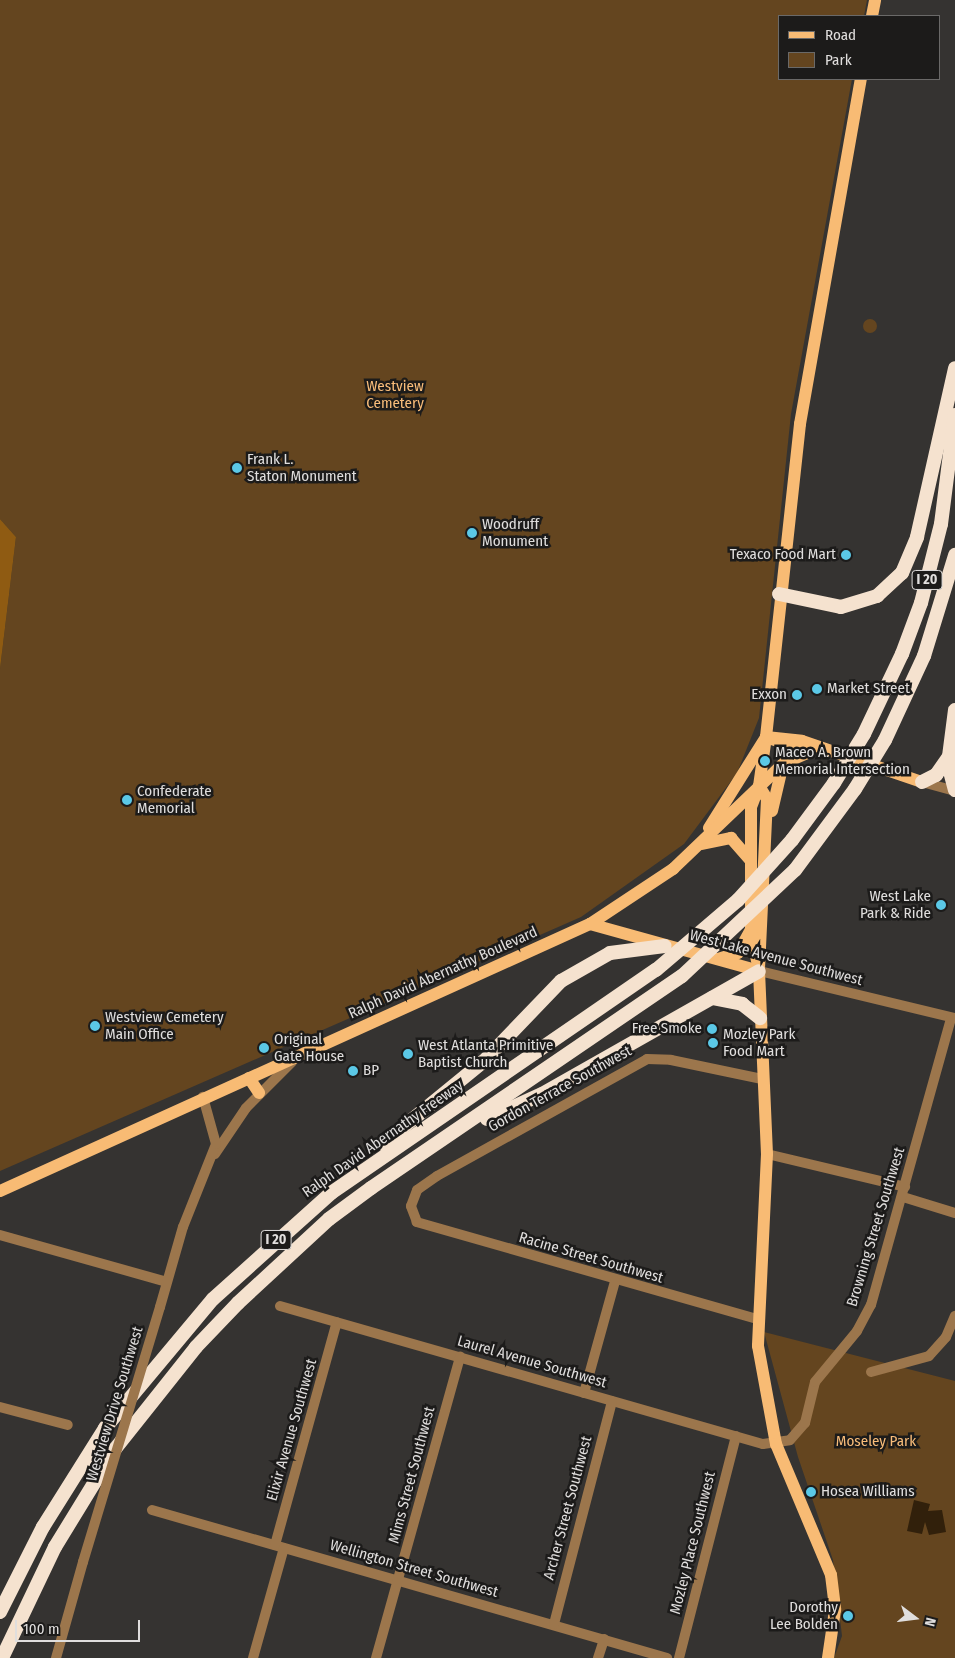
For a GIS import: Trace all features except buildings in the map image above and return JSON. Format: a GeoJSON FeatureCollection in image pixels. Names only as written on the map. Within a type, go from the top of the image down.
{"type":"FeatureCollection","features":[{"type":"Feature","properties":{"kind":"highway"},"geometry":{"type":"LineString","coordinates":[[779,594],[842,607],[877,596],[902,573],[915,542],[955,368]]}},
{"type":"Feature","properties":{"kind":"highway","name":"Ralph David Abernathy Freeway"},"geometry":{"type":"LineString","coordinates":[[0,1612],[68,1483],[129,1395],[245,1268],[380,1158],[656,970],[738,900],[792,840],[834,783],[864,734],[902,654],[921,603],[942,517],[955,415]]}},
{"type":"Feature","properties":{"kind":"highway","name":"I 20"},"geometry":{"type":"LineString","coordinates":[[2,1658],[42,1572],[93,1483],[196,1347],[329,1219],[682,976],[795,870],[856,789],[885,740],[924,656],[955,556]]}},
{"type":"Feature","properties":{"kind":"highway"},"geometry":{"type":"LineString","coordinates":[[955,710],[948,771],[955,790]]}},
{"type":"Feature","properties":{"kind":"highway"},"geometry":{"type":"LineString","coordinates":[[922,782],[936,775],[949,755]]}},
{"type":"Feature","properties":{"kind":"highway"},"geometry":{"type":"LineString","coordinates":[[380,1158],[402,1128],[484,1061],[561,981],[610,953],[665,946]]}},
{"type":"Feature","properties":{"kind":"highway"},"geometry":{"type":"LineString","coordinates":[[458,1131],[542,1094],[759,971]]}},
{"type":"Feature","properties":{"kind":"highway"},"geometry":{"type":"LineString","coordinates":[[712,998],[742,1004],[760,1018]]}},
{"type":"Feature","properties":{"kind":"main road"},"geometry":{"type":"LineString","coordinates":[[872,15],[875,0]]}},
{"type":"Feature","properties":{"kind":"main road"},"geometry":{"type":"LineString","coordinates":[[759,971],[751,930],[751,807],[759,786],[766,736],[779,594],[800,424],[861,80]]}},
{"type":"Feature","properties":{"kind":"main road"},"geometry":{"type":"LineString","coordinates":[[766,736],[782,735],[922,782]]}},
{"type":"Feature","properties":{"kind":"main road"},"geometry":{"type":"LineString","coordinates":[[766,736],[810,752],[831,753]]}},
{"type":"Feature","properties":{"kind":"main road"},"geometry":{"type":"LineString","coordinates":[[698,846],[766,736]]}},
{"type":"Feature","properties":{"kind":"main road","name":"Ralph David Abernathy Boulevard"},"geometry":{"type":"LineString","coordinates":[[0,1191],[203,1097],[295,1058],[590,924],[641,892],[698,846],[784,763],[810,752]]}},
{"type":"Feature","properties":{"kind":"main road"},"geometry":{"type":"LineString","coordinates":[[759,971],[769,951],[772,812],[784,763]]}},
{"type":"Feature","properties":{"kind":"main road"},"geometry":{"type":"LineString","coordinates":[[759,786],[767,799],[759,971],[762,1079],[767,1154],[757,1319],[764,1389],[776,1444],[831,1574],[835,1610],[828,1658]]}},
{"type":"Feature","properties":{"kind":"main road"},"geometry":{"type":"LineString","coordinates":[[698,846],[731,838],[750,860]]}},
{"type":"Feature","properties":{"kind":"main road","name":"West Lake Avenue Southwest"},"geometry":{"type":"LineString","coordinates":[[590,924],[759,971]]}},
{"type":"Feature","properties":{"kind":"main road"},"geometry":{"type":"LineString","coordinates":[[718,960],[738,953],[751,930]]}},
{"type":"Feature","properties":{"kind":"main road"},"geometry":{"type":"LineString","coordinates":[[250,1078],[259,1093]]}},
{"type":"Feature","properties":{"kind":"street"},"geometry":{"type":"LineString","coordinates":[[922,782],[955,790]]}},
{"type":"Feature","properties":{"kind":"street","name":"West Lake Avenue Southwest"},"geometry":{"type":"LineString","coordinates":[[759,971],[953,1018]]}},
{"type":"Feature","properties":{"kind":"street","name":"Browning Street Southwest"},"geometry":{"type":"LineString","coordinates":[[776,1444],[801,1430],[815,1382],[857,1331],[871,1305],[953,1018]]}},
{"type":"Feature","properties":{"kind":"street","name":"Westview Drive Southwest"},"geometry":{"type":"LineString","coordinates":[[210,1161],[259,1093],[295,1058]]}},
{"type":"Feature","properties":{"kind":"street","name":"Gordon Terrace Southwest"},"geometry":{"type":"LineString","coordinates":[[417,1222],[413,1197],[424,1185],[627,1066],[656,1058],[762,1079]]}},
{"type":"Feature","properties":{"kind":"street","name":"Westview Drive Southwest"},"geometry":{"type":"LineString","coordinates":[[56,1658],[166,1282],[210,1161],[215,1133],[203,1097]]}},
{"type":"Feature","properties":{"kind":"street"},"geometry":{"type":"LineString","coordinates":[[767,1154],[904,1192],[955,1213]]}},
{"type":"Feature","properties":{"kind":"street","name":"Racine Street Southwest"},"geometry":{"type":"LineString","coordinates":[[417,1222],[615,1281],[757,1319]]}},
{"type":"Feature","properties":{"kind":"street"},"geometry":{"type":"LineString","coordinates":[[0,1235],[166,1282]]}},
{"type":"Feature","properties":{"kind":"street"},"geometry":{"type":"LineString","coordinates":[[584,1393],[615,1281]]}},
{"type":"Feature","properties":{"kind":"street","name":"Laurel Avenue Southwest"},"geometry":{"type":"LineString","coordinates":[[280,1306],[736,1436],[776,1444]]}},
{"type":"Feature","properties":{"kind":"street"},"geometry":{"type":"LineString","coordinates":[[871,1372],[929,1356],[946,1337],[955,1316]]}},
{"type":"Feature","properties":{"kind":"street","name":"Elixir Avenue Southwest"},"geometry":{"type":"LineString","coordinates":[[253,1658],[279,1547],[337,1322]]}},
{"type":"Feature","properties":{"kind":"street","name":"Mims Street Southwest"},"geometry":{"type":"LineString","coordinates":[[376,1658],[460,1357]]}},
{"type":"Feature","properties":{"kind":"street","name":"Archer Street Southwest"},"geometry":{"type":"LineString","coordinates":[[554,1624],[612,1401]]}},
{"type":"Feature","properties":{"kind":"street"},"geometry":{"type":"LineString","coordinates":[[0,1407],[68,1425]]}},
{"type":"Feature","properties":{"kind":"street","name":"Mozley Place Southwest"},"geometry":{"type":"LineString","coordinates":[[679,1658],[736,1436]]}},
{"type":"Feature","properties":{"kind":"street","name":"Wellington Street Southwest"},"geometry":{"type":"LineString","coordinates":[[152,1510],[667,1658]]}},
{"type":"Feature","properties":{"kind":"street"},"geometry":{"type":"LineString","coordinates":[[598,1658],[604,1639]]}},
{"type":"Feature","properties":{"kind":"green space","name":"Westview Cemetery"},"geometry":{"type":"Polygon","coordinates":[[[0,0],[867,0],[864,15],[778,15],[778,80],[852,80],[791,414],[759,718],[737,773],[684,844],[581,917],[0,1171],[0,669],[16,537],[0,519],[0,0]]]}},
{"type":"Feature","properties":{"kind":"green space"},"geometry":{"type":"Polygon","coordinates":[[[870,319],[875,321],[877,326],[875,331],[870,333],[865,331],[863,326],[865,321],[870,319]]]}},
{"type":"Feature","properties":{"kind":"green space","name":"Moseley Park"},"geometry":{"type":"Polygon","coordinates":[[[764,1332],[955,1381],[955,1658],[834,1658],[842,1636],[833,1560],[798,1457],[764,1332]]]}},
{"type":"Feature","properties":{"kind":"shaded area"},"geometry":{"type":"Polygon","coordinates":[[[0,519],[16,537],[0,669],[0,519]]]}},
{"type":"Feature","properties":{"kind":"shaded area"},"geometry":{"type":"Polygon","coordinates":[[[914,1500],[930,1504],[928,1511],[942,1510],[946,1532],[929,1535],[925,1522],[922,1534],[907,1531],[914,1500]]]}},
{"type":"Feature","properties":{"kind":"place","name":"Frank L. Staton Monument"},"geometry":{"type":"Point","coordinates":[237,468]}},
{"type":"Feature","properties":{"kind":"place","name":"Woodruff Monument"},"geometry":{"type":"Point","coordinates":[472,533]}},
{"type":"Feature","properties":{"kind":"place","name":"Texaco Food Mart"},"geometry":{"type":"Point","coordinates":[846,555]}},
{"type":"Feature","properties":{"kind":"place","name":"Market Street"},"geometry":{"type":"Point","coordinates":[817,689]}},
{"type":"Feature","properties":{"kind":"place","name":"Exxon"},"geometry":{"type":"Point","coordinates":[797,695]}},
{"type":"Feature","properties":{"kind":"place","name":"Maceo A. Brown Memorial Intersection"},"geometry":{"type":"Point","coordinates":[765,761]}},
{"type":"Feature","properties":{"kind":"place","name":"Confederate Memorial"},"geometry":{"type":"Point","coordinates":[127,800]}},
{"type":"Feature","properties":{"kind":"place","name":"West Lake Park & Ride"},"geometry":{"type":"Point","coordinates":[941,905]}},
{"type":"Feature","properties":{"kind":"place","name":"Westview Cemetery Main Office"},"geometry":{"type":"Point","coordinates":[95,1026]}},
{"type":"Feature","properties":{"kind":"place","name":"Free Smoke"},"geometry":{"type":"Point","coordinates":[712,1029]}},
{"type":"Feature","properties":{"kind":"place","name":"Mozley Park Food Mart"},"geometry":{"type":"Point","coordinates":[713,1043]}},
{"type":"Feature","properties":{"kind":"place","name":"Original Gate House"},"geometry":{"type":"Point","coordinates":[264,1048]}},
{"type":"Feature","properties":{"kind":"place","name":"West Atlanta Primitive Baptist Church"},"geometry":{"type":"Point","coordinates":[408,1054]}},
{"type":"Feature","properties":{"kind":"place","name":"BP"},"geometry":{"type":"Point","coordinates":[353,1071]}},
{"type":"Feature","properties":{"kind":"place","name":"Hosea Williams"},"geometry":{"type":"Point","coordinates":[811,1492]}},
{"type":"Feature","properties":{"kind":"place","name":"Dorothy Lee Bolden"},"geometry":{"type":"Point","coordinates":[848,1616]}}]}
